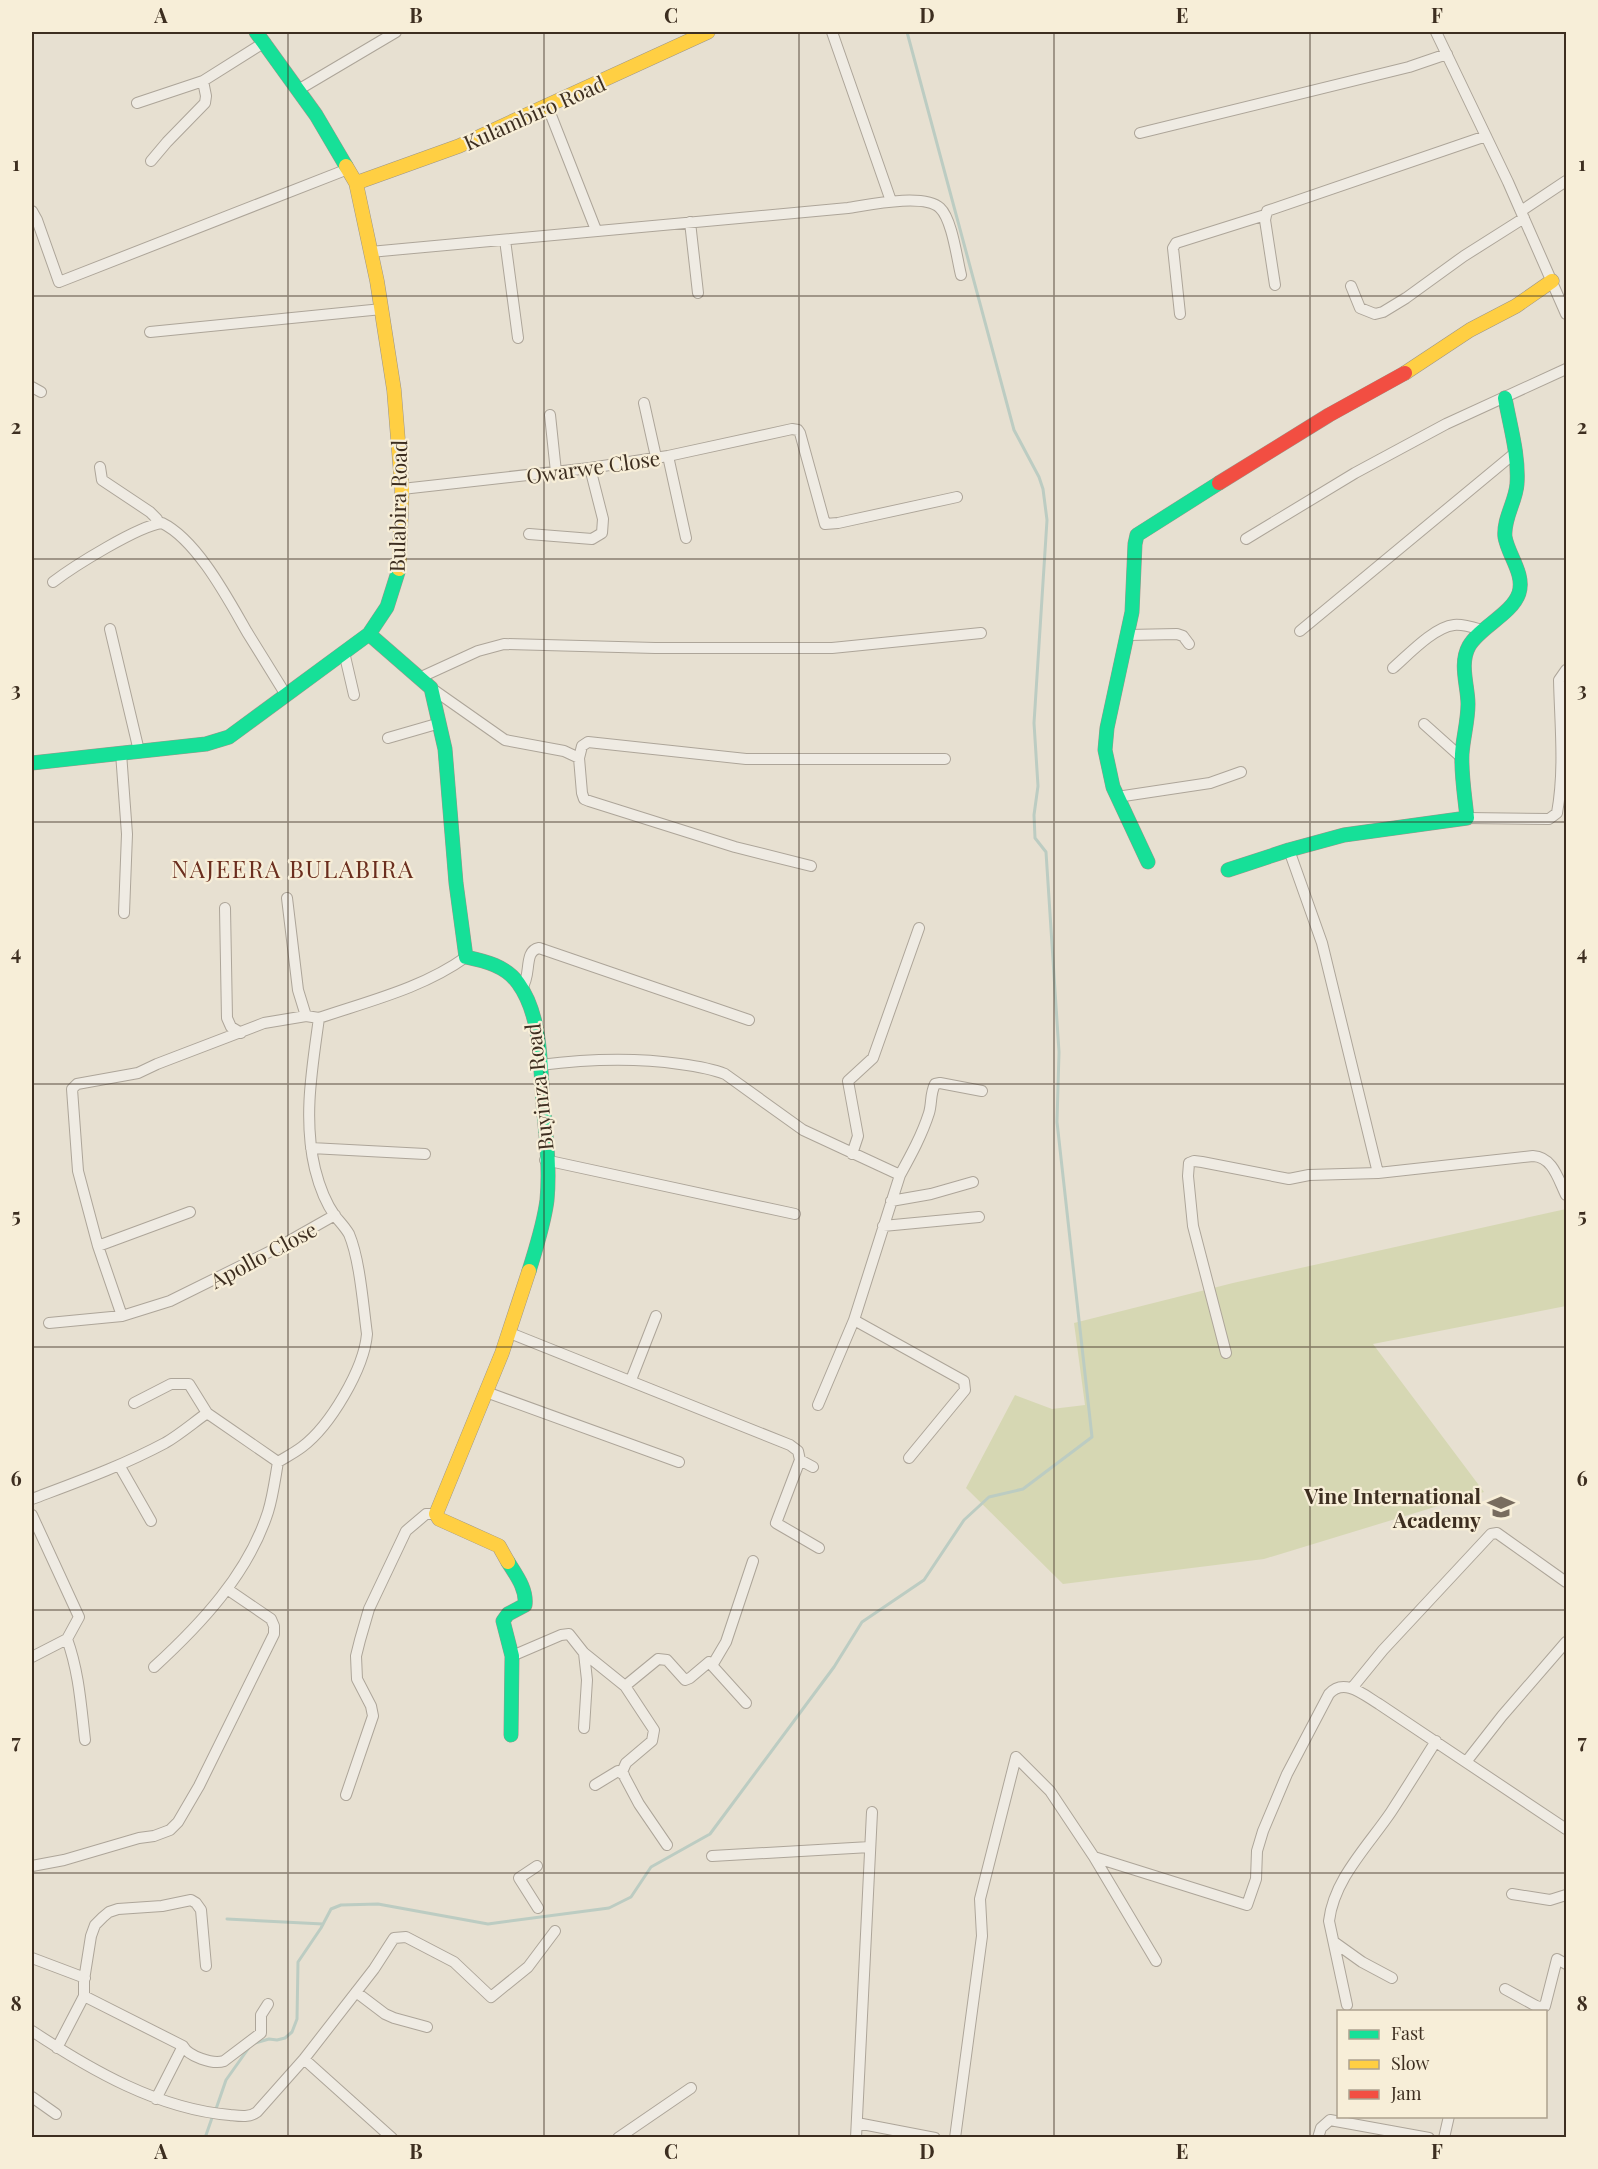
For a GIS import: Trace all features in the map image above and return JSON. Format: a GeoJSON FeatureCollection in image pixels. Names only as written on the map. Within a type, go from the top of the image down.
{"type":"FeatureCollection","features":[{"type":"Feature","properties":{"kind":"street"},"geometry":{"type":"LineString","coordinates":[[298,90],[396,32]]}},
{"type":"Feature","properties":{"kind":"street","name":"Kulambiro Road"},"geometry":{"type":"LineString","coordinates":[[356,183],[459,146],[708,32]]}},
{"type":"Feature","properties":{"kind":"street"},"geometry":{"type":"LineString","coordinates":[[832,32],[891,201]]}},
{"type":"Feature","properties":{"kind":"street"},"geometry":{"type":"LineString","coordinates":[[1436,32],[1523,215],[1566,314]]}},
{"type":"Feature","properties":{"kind":"street"},"geometry":{"type":"LineString","coordinates":[[137,103],[203,81],[260,37]]}},
{"type":"Feature","properties":{"kind":"street","name":"Bulabira Road"},"geometry":{"type":"LineString","coordinates":[[32,762],[206,744],[229,737],[369,634],[387,607],[395,586],[399,569],[402,489],[394,390],[382,309],[356,183],[316,115],[260,37]]}},
{"type":"Feature","properties":{"kind":"street"},"geometry":{"type":"LineString","coordinates":[[1140,132],[1409,67],[1447,54]]}},
{"type":"Feature","properties":{"kind":"street"},"geometry":{"type":"LineString","coordinates":[[151,161],[205,103],[203,81]]}},
{"type":"Feature","properties":{"kind":"street"},"geometry":{"type":"LineString","coordinates":[[546,105],[596,230]]}},
{"type":"Feature","properties":{"kind":"street"},"geometry":{"type":"LineString","coordinates":[[1180,314],[1173,248],[1176,243],[1265,215],[1274,208],[1486,136]]}},
{"type":"Feature","properties":{"kind":"street"},"geometry":{"type":"LineString","coordinates":[[32,211],[59,282],[348,169]]}},
{"type":"Feature","properties":{"kind":"street"},"geometry":{"type":"LineString","coordinates":[[1351,286],[1360,308],[1375,314],[1383,312],[1523,215],[1566,181]]}},
{"type":"Feature","properties":{"kind":"street"},"geometry":{"type":"LineString","coordinates":[[370,252],[848,208],[891,201],[929,203],[941,209],[947,220],[961,275]]}},
{"type":"Feature","properties":{"kind":"street"},"geometry":{"type":"LineString","coordinates":[[1265,215],[1275,285]]}},
{"type":"Feature","properties":{"kind":"street"},"geometry":{"type":"LineString","coordinates":[[690,222],[698,293]]}},
{"type":"Feature","properties":{"kind":"street"},"geometry":{"type":"LineString","coordinates":[[505,240],[518,338]]}},
{"type":"Feature","properties":{"kind":"street"},"geometry":{"type":"LineString","coordinates":[[1148,862],[1117,797],[1106,760],[1106,742],[1134,595],[1137,535],[1329,415],[1403,374],[1470,330],[1516,306],[1552,281]]}},
{"type":"Feature","properties":{"kind":"street"},"geometry":{"type":"LineString","coordinates":[[150,332],[382,309]]}},
{"type":"Feature","properties":{"kind":"street"},"geometry":{"type":"LineString","coordinates":[[1246,539],[1355,473],[1446,424],[1566,369]]}},
{"type":"Feature","properties":{"kind":"street"},"geometry":{"type":"LineString","coordinates":[[1467,818],[1462,758],[1468,707],[1464,658],[1470,645],[1482,630],[1507,608],[1518,596],[1520,590],[1519,579],[1509,553],[1504,530],[1505,519],[1516,493],[1516,452],[1505,398]]}},
{"type":"Feature","properties":{"kind":"street"},"geometry":{"type":"LineString","coordinates":[[644,403],[656,457]]}},
{"type":"Feature","properties":{"kind":"street"},"geometry":{"type":"LineString","coordinates":[[550,415],[556,472]]}},
{"type":"Feature","properties":{"kind":"street","name":"Owarwe Close"},"geometry":{"type":"LineString","coordinates":[[402,489],[590,468],[668,456],[795,429],[800,434],[823,521],[827,524],[957,497]]}},
{"type":"Feature","properties":{"kind":"street"},"geometry":{"type":"LineString","coordinates":[[1300,631],[1516,452]]}},
{"type":"Feature","properties":{"kind":"street"},"geometry":{"type":"LineString","coordinates":[[668,456],[686,537]]}},
{"type":"Feature","properties":{"kind":"street"},"geometry":{"type":"LineString","coordinates":[[100,467],[102,480],[150,512],[157,519],[158,524]]}},
{"type":"Feature","properties":{"kind":"street"},"geometry":{"type":"LineString","coordinates":[[529,534],[592,538],[602,533],[603,519],[590,468]]}},
{"type":"Feature","properties":{"kind":"street"},"geometry":{"type":"LineString","coordinates":[[53,582],[107,549],[158,524],[167,525],[200,558],[286,695]]}},
{"type":"Feature","properties":{"kind":"street"},"geometry":{"type":"LineString","coordinates":[[1392,668],[1446,627],[1462,624],[1482,630]]}},
{"type":"Feature","properties":{"kind":"street"},"geometry":{"type":"LineString","coordinates":[[110,629],[139,751]]}},
{"type":"Feature","properties":{"kind":"street"},"geometry":{"type":"LineString","coordinates":[[419,678],[478,651],[504,644],[666,648],[832,648],[981,633]]}},
{"type":"Feature","properties":{"kind":"street"},"geometry":{"type":"LineString","coordinates":[[369,634],[431,688],[505,740],[564,751],[579,758]]}},
{"type":"Feature","properties":{"kind":"street"},"geometry":{"type":"LineString","coordinates":[[1128,635],[1177,634],[1183,636],[1190,644]]}},
{"type":"Feature","properties":{"kind":"street"},"geometry":{"type":"LineString","coordinates":[[344,652],[354,694]]}},
{"type":"Feature","properties":{"kind":"street"},"geometry":{"type":"LineString","coordinates":[[1228,870],[1344,835],[1467,818],[1549,819],[1557,813],[1561,781],[1559,680],[1566,670]]}},
{"type":"Feature","properties":{"kind":"street"},"geometry":{"type":"LineString","coordinates":[[122,1316],[98,1246],[78,1171],[72,1089],[77,1084],[138,1073],[264,1023],[306,1016],[320,1018],[426,982],[447,971],[466,957],[456,883],[445,749],[431,688]]}},
{"type":"Feature","properties":{"kind":"street"},"geometry":{"type":"LineString","coordinates":[[388,738],[440,723]]}},
{"type":"Feature","properties":{"kind":"street"},"geometry":{"type":"LineString","coordinates":[[1424,724],[1462,758]]}},
{"type":"Feature","properties":{"kind":"street"},"geometry":{"type":"LineString","coordinates":[[811,866],[735,847],[584,799],[579,758],[582,746],[593,742],[746,759],[945,759]]}},
{"type":"Feature","properties":{"kind":"street"},"geometry":{"type":"LineString","coordinates":[[121,753],[127,834],[124,913]]}},
{"type":"Feature","properties":{"kind":"street"},"geometry":{"type":"LineString","coordinates":[[1117,797],[1202,785],[1241,772]]}},
{"type":"Feature","properties":{"kind":"street"},"geometry":{"type":"LineString","coordinates":[[1289,850],[1322,943],[1378,1173]]}},
{"type":"Feature","properties":{"kind":"street"},"geometry":{"type":"LineString","coordinates":[[287,898],[298,990],[306,1016]]}},
{"type":"Feature","properties":{"kind":"street"},"geometry":{"type":"LineString","coordinates":[[225,908],[227,1018],[231,1027],[240,1033]]}},
{"type":"Feature","properties":{"kind":"street"},"geometry":{"type":"LineString","coordinates":[[852,1154],[858,1136],[848,1081],[873,1058],[919,928]]}},
{"type":"Feature","properties":{"kind":"street"},"geometry":{"type":"LineString","coordinates":[[522,988],[528,979],[530,953],[539,948],[749,1020]]}},
{"type":"Feature","properties":{"kind":"street","name":"Buyinza Road"},"geometry":{"type":"LineString","coordinates":[[436,1514],[510,1333],[528,1279],[545,1208],[547,1190],[540,1065],[528,999],[508,972],[484,960],[466,957]]}},
{"type":"Feature","properties":{"kind":"street","name":"Apollo Close"},"geometry":{"type":"LineString","coordinates":[[49,1323],[122,1316],[170,1301],[223,1276],[335,1215],[320,1188],[310,1148],[309,1088],[320,1018]]}},
{"type":"Feature","properties":{"kind":"street"},"geometry":{"type":"LineString","coordinates":[[540,1065],[587,1059],[624,1059],[666,1062],[717,1070],[795,1125],[821,1140],[900,1175]]}},
{"type":"Feature","properties":{"kind":"street"},"geometry":{"type":"LineString","coordinates":[[818,1405],[854,1320],[895,1188],[930,1111],[931,1093],[935,1084],[982,1091]]}},
{"type":"Feature","properties":{"kind":"street"},"geometry":{"type":"LineString","coordinates":[[310,1148],[425,1154]]}},
{"type":"Feature","properties":{"kind":"street"},"geometry":{"type":"LineString","coordinates":[[1226,1353],[1193,1226],[1188,1176],[1189,1163],[1202,1162],[1289,1179],[1309,1175],[1378,1173],[1540,1156],[1550,1163],[1566,1195]]}},
{"type":"Feature","properties":{"kind":"street"},"geometry":{"type":"LineString","coordinates":[[546,1160],[795,1215]]}},
{"type":"Feature","properties":{"kind":"street"},"geometry":{"type":"LineString","coordinates":[[891,1201],[931,1194],[973,1182]]}},
{"type":"Feature","properties":{"kind":"street"},"geometry":{"type":"LineString","coordinates":[[895,1188],[908,1198]]}},
{"type":"Feature","properties":{"kind":"street"},"geometry":{"type":"LineString","coordinates":[[98,1246],[190,1212]]}},
{"type":"Feature","properties":{"kind":"street"},"geometry":{"type":"LineString","coordinates":[[154,1667],[199,1624],[227,1588],[262,1528],[272,1497],[278,1462],[302,1447],[321,1427],[344,1395],[364,1350],[367,1334],[354,1251],[346,1230],[335,1215]]}},
{"type":"Feature","properties":{"kind":"street"},"geometry":{"type":"LineString","coordinates":[[883,1226],[979,1217]]}},
{"type":"Feature","properties":{"kind":"street"},"geometry":{"type":"LineString","coordinates":[[631,1380],[656,1316]]}},
{"type":"Feature","properties":{"kind":"street"},"geometry":{"type":"LineString","coordinates":[[854,1320],[964,1381],[965,1390],[909,1458]]}},
{"type":"Feature","properties":{"kind":"street"},"geometry":{"type":"LineString","coordinates":[[510,1333],[784,1441],[798,1450],[800,1460],[776,1523],[819,1548]]}},
{"type":"Feature","properties":{"kind":"street"},"geometry":{"type":"LineString","coordinates":[[134,1403],[171,1384],[189,1383],[207,1413],[278,1462]]}},
{"type":"Feature","properties":{"kind":"street"},"geometry":{"type":"LineString","coordinates":[[486,1392],[679,1462]]}},
{"type":"Feature","properties":{"kind":"street"},"geometry":{"type":"LineString","coordinates":[[32,1499],[119,1465],[167,1442],[207,1413]]}},
{"type":"Feature","properties":{"kind":"street"},"geometry":{"type":"LineString","coordinates":[[800,1460],[813,1467]]}},
{"type":"Feature","properties":{"kind":"street"},"geometry":{"type":"LineString","coordinates":[[119,1465],[151,1521]]}},
{"type":"Feature","properties":{"kind":"street"},"geometry":{"type":"LineString","coordinates":[[346,1795],[373,1721],[373,1711],[359,1686],[356,1667],[360,1640],[369,1609],[406,1531],[426,1514],[436,1514],[439,1519],[495,1544],[502,1550],[523,1588],[526,1598],[525,1605],[504,1617],[503,1621],[512,1656],[511,1735]]}},
{"type":"Feature","properties":{"kind":"street"},"geometry":{"type":"LineString","coordinates":[[32,1515],[78,1613],[78,1622],[67,1639],[32,1657]]}},
{"type":"Feature","properties":{"kind":"street"},"geometry":{"type":"LineString","coordinates":[[1352,1688],[1383,1650],[1491,1534],[1497,1533],[1566,1582]]}},
{"type":"Feature","properties":{"kind":"street"},"geometry":{"type":"LineString","coordinates":[[713,1664],[726,1642],[753,1562]]}},
{"type":"Feature","properties":{"kind":"street"},"geometry":{"type":"LineString","coordinates":[[32,1866],[64,1860],[139,1838],[154,1836],[170,1830],[178,1822],[199,1786],[274,1634],[271,1619],[227,1588]]}},
{"type":"Feature","properties":{"kind":"street"},"geometry":{"type":"LineString","coordinates":[[512,1656],[566,1634],[571,1636],[584,1653],[625,1686],[650,1722],[654,1734],[652,1741],[623,1766],[624,1775],[639,1804],[666,1845]]}},
{"type":"Feature","properties":{"kind":"street"},"geometry":{"type":"LineString","coordinates":[[67,1639],[75,1660],[86,1740]]}},
{"type":"Feature","properties":{"kind":"street"},"geometry":{"type":"LineString","coordinates":[[1466,1762],[1566,1642]]}},
{"type":"Feature","properties":{"kind":"street"},"geometry":{"type":"LineString","coordinates":[[584,1653],[587,1680],[584,1728]]}},
{"type":"Feature","properties":{"kind":"street"},"geometry":{"type":"LineString","coordinates":[[625,1686],[661,1659],[667,1660],[685,1680],[707,1662],[713,1664],[746,1703]]}},
{"type":"Feature","properties":{"kind":"street"},"geometry":{"type":"LineString","coordinates":[[1094,1857],[1247,1905],[1256,1879],[1258,1844],[1287,1774],[1329,1694],[1337,1686],[1352,1688],[1436,1741],[1566,1829]]}},
{"type":"Feature","properties":{"kind":"street"},"geometry":{"type":"LineString","coordinates":[[1347,2005],[1329,1921],[1336,1894],[1348,1872],[1436,1741]]}},
{"type":"Feature","properties":{"kind":"street"},"geometry":{"type":"LineString","coordinates":[[956,2138],[982,1936],[980,1899],[1016,1757],[1050,1791],[1094,1857],[1156,1961]]}},
{"type":"Feature","properties":{"kind":"street"},"geometry":{"type":"LineString","coordinates":[[595,1785],[618,1771],[624,1775]]}},
{"type":"Feature","properties":{"kind":"street"},"geometry":{"type":"LineString","coordinates":[[856,2138],[872,1812]]}},
{"type":"Feature","properties":{"kind":"street"},"geometry":{"type":"LineString","coordinates":[[712,1856],[870,1847]]}},
{"type":"Feature","properties":{"kind":"street"},"geometry":{"type":"LineString","coordinates":[[537,1866],[519,1878],[538,1908]]}},
{"type":"Feature","properties":{"kind":"street"},"geometry":{"type":"LineString","coordinates":[[1512,1894],[1550,1900],[1566,1895]]}},
{"type":"Feature","properties":{"kind":"street"},"geometry":{"type":"LineString","coordinates":[[57,2048],[84,1996],[84,1980],[95,1925],[109,1912],[191,1900],[201,1910],[206,1966]]}},
{"type":"Feature","properties":{"kind":"street"},"geometry":{"type":"LineString","coordinates":[[32,2031],[97,2071],[156,2099],[208,2112],[254,2115],[304,2059],[394,1938],[401,1936],[454,1962],[491,1997],[528,1967],[555,1931]]}},
{"type":"Feature","properties":{"kind":"street"},"geometry":{"type":"LineString","coordinates":[[1334,1942],[1362,1962],[1392,1978]]}},
{"type":"Feature","properties":{"kind":"street"},"geometry":{"type":"LineString","coordinates":[[32,1958],[85,1978]]}},
{"type":"Feature","properties":{"kind":"street"},"geometry":{"type":"LineString","coordinates":[[1505,1989],[1538,2007],[1545,2006],[1557,1959],[1566,1964]]}},
{"type":"Feature","properties":{"kind":"street"},"geometry":{"type":"LineString","coordinates":[[356,1992],[394,2019],[426,2027]]}},
{"type":"Feature","properties":{"kind":"street"},"geometry":{"type":"LineString","coordinates":[[84,1996],[183,2046],[187,2052],[219,2063],[261,2034],[261,2015],[268,2004]]}},
{"type":"Feature","properties":{"kind":"street"},"geometry":{"type":"LineString","coordinates":[[156,2099],[183,2046]]}},
{"type":"Feature","properties":{"kind":"street"},"geometry":{"type":"LineString","coordinates":[[304,2059],[392,2138]]}},
{"type":"Feature","properties":{"kind":"street"},"geometry":{"type":"LineString","coordinates":[[618,2138],[691,2088]]}},
{"type":"Feature","properties":{"kind":"street"},"geometry":{"type":"LineString","coordinates":[[32,2097],[56,2114]]}},
{"type":"Feature","properties":{"kind":"street"},"geometry":{"type":"LineString","coordinates":[[1444,2138],[1449,2118]]}},
{"type":"Feature","properties":{"kind":"street"},"geometry":{"type":"LineString","coordinates":[[1318,2138],[1321,2128],[1330,2120],[1429,2138]]}},
{"type":"Feature","properties":{"kind":"street"},"geometry":{"type":"LineString","coordinates":[[857,2123],[935,2138]]}},
{"type":"Feature","properties":{"kind":"green space"},"geometry":{"type":"Polygon","coordinates":[[[1566,1209],[1566,1306],[1373,1344],[1484,1492],[1264,1559],[1063,1584],[966,1488],[1015,1395],[1052,1409],[1085,1405],[1074,1323],[1233,1283],[1566,1209]]]}},
{"type":"Feature","properties":{"kind":"waterway"},"geometry":{"type":"LineString","coordinates":[[255,2043],[285,2038],[292,2032],[297,2019],[298,1962],[331,1909],[341,1905],[378,1904],[488,1924],[609,1908],[631,1897],[651,1867],[710,1834],[834,1667],[862,1622],[924,1580],[964,1520],[989,1497],[1023,1489],[1092,1437],[1057,1122],[1059,1052],[1046,852],[1035,838],[1034,815],[1038,786],[1034,723],[1047,520],[1043,489],[1014,430],[907,32]]}},
{"type":"Feature","properties":{"kind":"waterway"},"geometry":{"type":"LineString","coordinates":[[227,1919],[323,1924]]}},
{"type":"Feature","properties":{"kind":"waterway"},"geometry":{"type":"LineString","coordinates":[[216,2109],[226,2080],[248,2049]]}},
{"type":"Feature","properties":{"kind":"waterway"},"geometry":{"type":"LineString","coordinates":[[205,2138],[213,2115]]}},
{"type":"Feature","properties":{"kind":"traffic: fast"},"geometry":{"type":"LineString","coordinates":[[256,32],[316,115],[346,166]]}},
{"type":"Feature","properties":{"kind":"traffic: fast"},"geometry":{"type":"LineString","coordinates":[[1228,870],[1344,835],[1467,818],[1462,762],[1468,710],[1464,668],[1466,653],[1474,639],[1515,601],[1520,586],[1518,572],[1505,537],[1506,524],[1517,484],[1515,451],[1505,398]]}},
{"type":"Feature","properties":{"kind":"traffic: fast"},"geometry":{"type":"LineString","coordinates":[[1148,862],[1113,787],[1105,750],[1107,728],[1132,612],[1135,544],[1137,535],[1219,483]]}},
{"type":"Feature","properties":{"kind":"traffic: fast"},"geometry":{"type":"LineString","coordinates":[[32,763],[206,744],[229,737],[369,634],[387,607],[399,569]]}},
{"type":"Feature","properties":{"kind":"traffic: fast"},"geometry":{"type":"LineString","coordinates":[[369,634],[431,688],[445,749],[456,883],[466,957],[495,965],[513,977],[526,996],[536,1025],[548,1188],[540,1236],[529,1271]]}},
{"type":"Feature","properties":{"kind":"traffic: fast"},"geometry":{"type":"LineString","coordinates":[[508,1562],[520,1582],[525,1599],[525,1605],[508,1614],[503,1621],[512,1656],[511,1735]]}},
{"type":"Feature","properties":{"kind":"traffic: slow"},"geometry":{"type":"LineString","coordinates":[[356,183],[459,146],[708,32]]}},
{"type":"Feature","properties":{"kind":"traffic: slow"},"geometry":{"type":"LineString","coordinates":[[346,166],[356,183],[377,281],[394,390],[402,489],[399,569]]}},
{"type":"Feature","properties":{"kind":"traffic: slow"},"geometry":{"type":"LineString","coordinates":[[1405,373],[1470,330],[1516,306],[1552,281]]}},
{"type":"Feature","properties":{"kind":"traffic: slow"},"geometry":{"type":"LineString","coordinates":[[508,1562],[499,1546],[439,1519],[436,1514],[502,1353],[529,1271]]}},
{"type":"Feature","properties":{"kind":"traffic: jam"},"geometry":{"type":"LineString","coordinates":[[1219,483],[1329,415],[1405,373]]}},
{"type":"Feature","properties":{"kind":"place","name":"Vine International Academy"},"geometry":{"type":"Point","coordinates":[1501,1507]}},
{"type":"Feature","properties":{"kind":"district","name":"NAJEERA BULABIRA"},"geometry":{"type":"Point","coordinates":[293,868]}}]}
